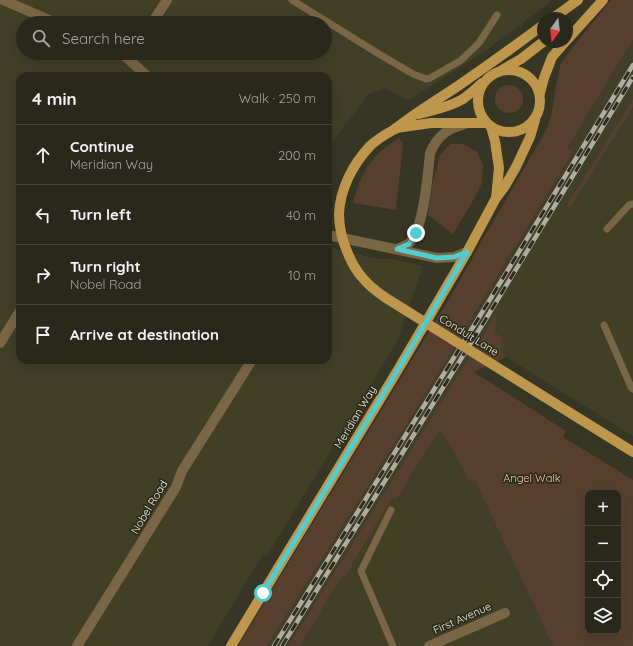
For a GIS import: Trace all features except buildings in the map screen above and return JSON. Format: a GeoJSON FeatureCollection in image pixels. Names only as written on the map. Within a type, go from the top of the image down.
{"type":"FeatureCollection","features":[{"type":"Feature","properties":{"kind":"main road"},"geometry":{"type":"LineString","coordinates":[[561,12],[578,0]]}},
{"type":"Feature","properties":{"kind":"main road"},"geometry":{"type":"LineString","coordinates":[[569,12],[578,0]]}},
{"type":"Feature","properties":{"kind":"main road"},"geometry":{"type":"LineString","coordinates":[[573,33],[602,0]]}},
{"type":"Feature","properties":{"kind":"main road"},"geometry":{"type":"LineString","coordinates":[[413,115],[537,30]]}},
{"type":"Feature","properties":{"kind":"main road"},"geometry":{"type":"LineString","coordinates":[[500,71],[519,71],[528,75],[535,83],[540,93],[541,101],[535,120],[528,127],[519,131],[500,131],[488,125],[481,114],[478,103],[479,92],[485,81],[492,75],[521,58],[537,46]]}},
{"type":"Feature","properties":{"kind":"main road"},"geometry":{"type":"LineString","coordinates":[[540,93],[552,57],[560,48]]}},
{"type":"Feature","properties":{"kind":"main road","name":"Conduit Lane"},"geometry":{"type":"LineString","coordinates":[[485,81],[462,99],[445,107],[413,115],[371,145],[360,157],[344,189],[341,201],[339,214],[342,240],[352,264],[360,276],[386,298],[633,452]]}},
{"type":"Feature","properties":{"kind":"main road","name":"Meridian Way"},"geometry":{"type":"LineString","coordinates":[[231,646],[399,368],[467,252],[496,198],[516,168],[530,137],[535,120]]}},
{"type":"Feature","properties":{"kind":"main road","name":"Conduit Lane"},"geometry":{"type":"LineString","coordinates":[[395,129],[431,123],[471,122],[488,125]]}},
{"type":"Feature","properties":{"kind":"main road","name":"Meridian Way"},"geometry":{"type":"LineString","coordinates":[[488,125],[495,141],[498,168],[496,198]]}},
{"type":"Feature","properties":{"kind":"street"},"geometry":{"type":"LineString","coordinates":[[3,0],[18,3],[43,16]]}},
{"type":"Feature","properties":{"kind":"street"},"geometry":{"type":"LineString","coordinates":[[157,16],[167,0]]}},
{"type":"Feature","properties":{"kind":"street"},"geometry":{"type":"LineString","coordinates":[[131,60],[143,72]]}},
{"type":"Feature","properties":{"kind":"street"},"geometry":{"type":"LineString","coordinates":[[397,249],[409,244],[416,233],[422,215],[430,153],[433,146],[440,136],[448,130],[471,122]]}},
{"type":"Feature","properties":{"kind":"street"},"geometry":{"type":"LineString","coordinates":[[332,236],[437,258],[454,257],[467,252]]}},
{"type":"Feature","properties":{"kind":"street"},"geometry":{"type":"LineString","coordinates":[[0,343],[16,317]]}},
{"type":"Feature","properties":{"kind":"street","name":"Nobel Road"},"geometry":{"type":"LineString","coordinates":[[77,646],[176,487],[182,471],[249,364]]}},
{"type":"Feature","properties":{"kind":"street","name":"First Avenue"},"geometry":{"type":"LineString","coordinates":[[429,646],[504,613]]}},
{"type":"Feature","properties":{"kind":"lane"},"geometry":{"type":"LineString","coordinates":[[292,0],[317,16]]}},
{"type":"Feature","properties":{"kind":"lane"},"geometry":{"type":"LineString","coordinates":[[332,25],[412,74],[426,79],[460,61],[479,43],[497,15]]}},
{"type":"Feature","properties":{"kind":"lane"},"geometry":{"type":"LineString","coordinates":[[608,229],[629,205],[633,204]]}},
{"type":"Feature","properties":{"kind":"lane"},"geometry":{"type":"LineString","coordinates":[[604,325],[633,389]]}},
{"type":"Feature","properties":{"kind":"lane"},"geometry":{"type":"LineString","coordinates":[[391,510],[361,571],[393,646]]}},
{"type":"Feature","properties":{"kind":"shaded area"},"geometry":{"type":"Polygon","coordinates":[[[0,0],[551,0],[485,51],[408,101],[385,88],[369,94],[332,142],[332,72],[16,72],[16,364],[332,364],[332,248],[377,259],[393,259],[423,266],[397,342],[267,556],[263,554],[208,646],[0,646],[0,0]]]}},
{"type":"Feature","properties":{"kind":"shaded area"},"geometry":{"type":"Polygon","coordinates":[[[633,40],[633,99],[566,206],[570,208],[633,107],[633,436],[506,357],[501,351],[501,342],[495,333],[495,315],[288,646],[267,646],[422,400],[573,152],[567,148],[633,40]]]}},
{"type":"Feature","properties":{"kind":"shaded area"},"geometry":{"type":"Polygon","coordinates":[[[439,429],[470,481],[475,479],[553,646],[300,646],[342,575],[345,577],[392,498],[396,500],[439,429]]]}},
{"type":"Feature","properties":{"kind":"green space"},"geometry":{"type":"Polygon","coordinates":[[[611,0],[633,0],[633,40],[567,148],[573,152],[422,400],[267,646],[238,646],[455,289],[544,134],[551,116],[561,63],[611,0]]]}},
{"type":"Feature","properties":{"kind":"green space"},"geometry":{"type":"Polygon","coordinates":[[[509,85],[515,86],[519,89],[522,93],[522,105],[519,109],[515,112],[509,113],[503,112],[499,109],[496,105],[495,99],[496,93],[499,89],[503,86],[509,85]]]}},
{"type":"Feature","properties":{"kind":"green space"},"geometry":{"type":"Polygon","coordinates":[[[633,99],[633,107],[570,208],[566,206],[633,99]]]}},
{"type":"Feature","properties":{"kind":"green space"},"geometry":{"type":"Polygon","coordinates":[[[399,138],[403,144],[396,210],[353,203],[356,192],[368,165],[389,144],[399,138]]]}},
{"type":"Feature","properties":{"kind":"green space"},"geometry":{"type":"Polygon","coordinates":[[[450,144],[463,144],[477,152],[483,166],[482,183],[453,234],[428,215],[432,185],[440,155],[450,144]]]}},
{"type":"Feature","properties":{"kind":"green space","name":"Angel Walk"},"geometry":{"type":"Polygon","coordinates":[[[496,314],[495,333],[503,338],[501,342],[505,345],[501,351],[506,357],[474,372],[566,431],[563,437],[633,480],[633,646],[553,646],[475,480],[470,482],[442,432],[439,430],[396,500],[392,498],[345,577],[342,576],[300,646],[288,646],[496,314]]]}},
{"type":"Feature","properties":{"kind":"railway"},"geometry":{"type":"LineString","coordinates":[[274,646],[478,319],[633,65]]}},
{"type":"Feature","properties":{"kind":"railway"},"geometry":{"type":"LineString","coordinates":[[282,646],[484,322],[633,77]]}},
{"type":"Feature","properties":{"kind":"route"},"geometry":{"type":"LineString","coordinates":[[263,593],[467,252],[454,257],[437,258],[397,249],[409,244],[416,233]]}}]}
